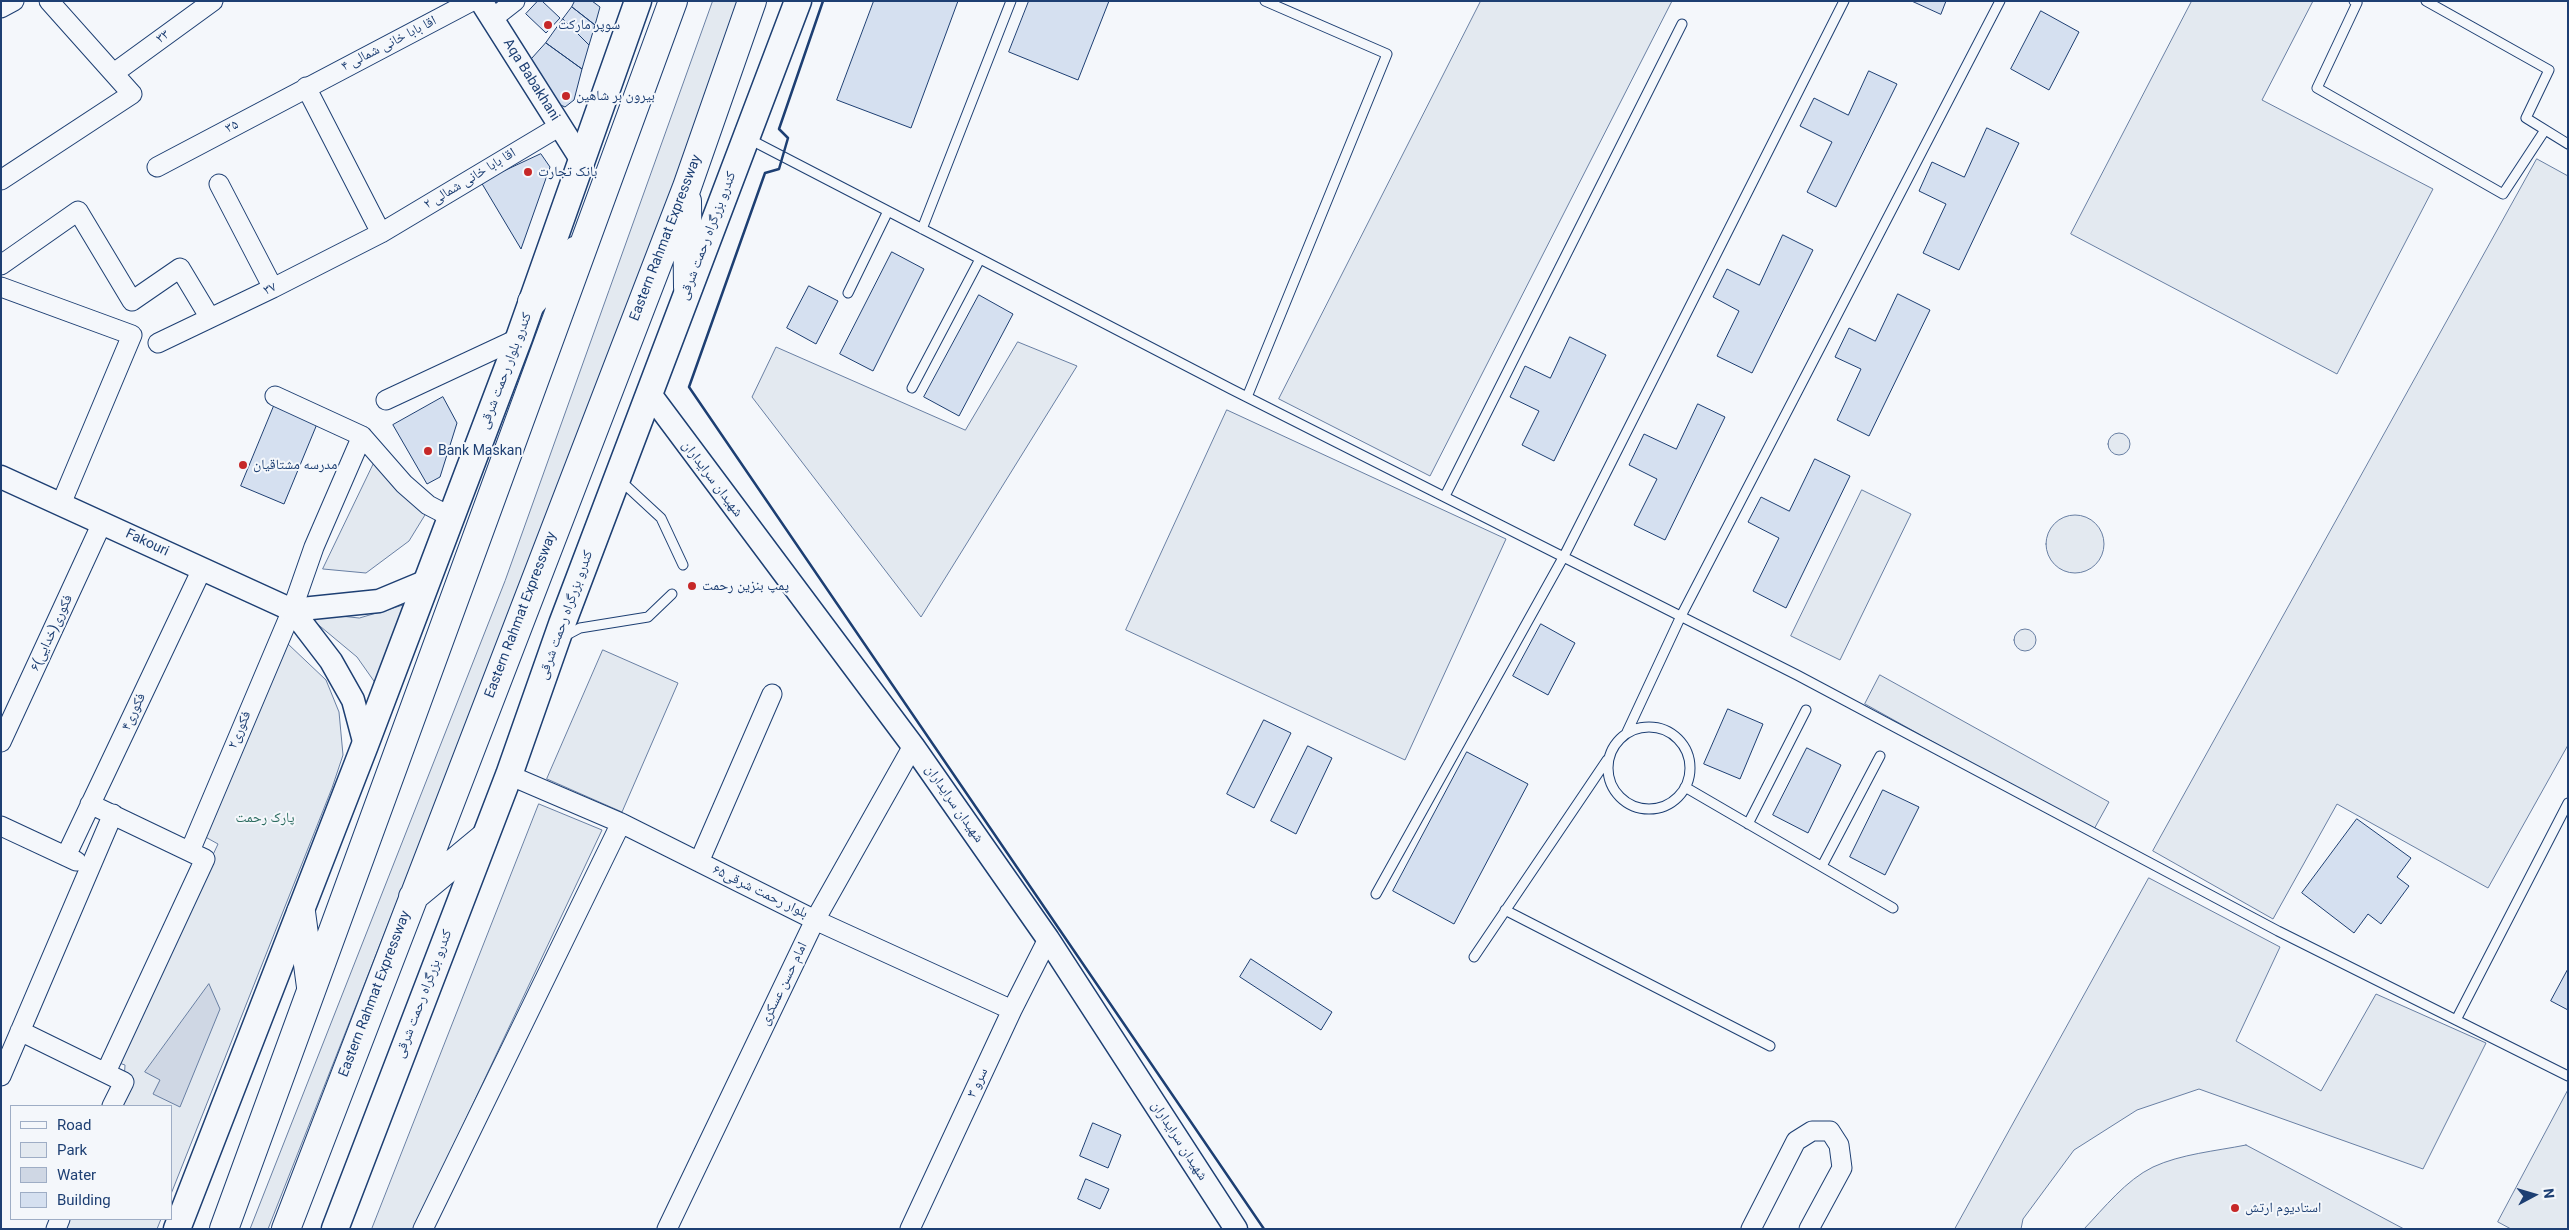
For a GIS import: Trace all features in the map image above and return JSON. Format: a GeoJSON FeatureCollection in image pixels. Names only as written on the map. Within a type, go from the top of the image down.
{"type":"FeatureCollection","features":[{"type":"Feature","properties":{"kind":"highway"},"geometry":{"type":"LineString","coordinates":[[224,1229],[588,238],[673,1]]}},
{"type":"Feature","properties":{"kind":"highway","name":"Eastern Rahmat Expressway"},"geometry":{"type":"LineString","coordinates":[[286,1229],[687,187],[752,1]]}},
{"type":"Feature","properties":{"kind":"highway"},"geometry":{"type":"LineString","coordinates":[[687,187],[688,287]]}},
{"type":"Feature","properties":{"kind":"highway"},"geometry":{"type":"LineString","coordinates":[[532,302],[588,238]]}},
{"type":"Feature","properties":{"kind":"highway"},"geometry":{"type":"LineString","coordinates":[[412,898],[483,839]]}},
{"type":"Feature","properties":{"kind":"highway"},"geometry":{"type":"LineString","coordinates":[[301,912],[312,990]]}},
{"type":"Feature","properties":{"kind":"main road"},"geometry":{"type":"LineString","coordinates":[[532,302],[638,1]]}},
{"type":"Feature","properties":{"kind":"main road","name":"کندرو بزرگراه رحمت شرقی"},"geometry":{"type":"LineString","coordinates":[[335,1229],[509,775],[556,640],[650,394],[688,287],[798,1]]}},
{"type":"Feature","properties":{"kind":"main road","name":"کندرو بلوار رحمت شرقی"},"geometry":{"type":"LineString","coordinates":[[427,581],[532,302]]}},
{"type":"Feature","properties":{"kind":"main road"},"geometry":{"type":"LineString","coordinates":[[177,1229],[301,912],[427,581]]}},
{"type":"Feature","properties":{"kind":"street"},"geometry":{"type":"LineString","coordinates":[[1,8],[14,1]]}},
{"type":"Feature","properties":{"kind":"street"},"geometry":{"type":"LineString","coordinates":[[1,180],[132,94],[49,1]]}},
{"type":"Feature","properties":{"kind":"street","name":"۳۳"},"geometry":{"type":"LineString","coordinates":[[114,74],[213,1]]}},
{"type":"Feature","properties":{"kind":"street","name":"۴ اقا بابا خانی شمالی"},"geometry":{"type":"LineString","coordinates":[[306,87],[472,1]]}},
{"type":"Feature","properties":{"kind":"street"},"geometry":{"type":"LineString","coordinates":[[487,10],[516,1]]}},
{"type":"Feature","properties":{"kind":"street","name":"Aqa Babakhani"},"geometry":{"type":"LineString","coordinates":[[487,10],[581,159]]}},
{"type":"Feature","properties":{"kind":"street"},"geometry":{"type":"LineString","coordinates":[[306,87],[381,233]]}},
{"type":"Feature","properties":{"kind":"street","name":"۳۵"},"geometry":{"type":"LineString","coordinates":[[157,167],[306,87]]}},
{"type":"Feature","properties":{"kind":"street","name":"۲ اقا بابا خانی شمالی"},"geometry":{"type":"LineString","coordinates":[[381,233],[560,126]]}},
{"type":"Feature","properties":{"kind":"street"},"geometry":{"type":"LineString","coordinates":[[219,184],[273,288]]}},
{"type":"Feature","properties":{"kind":"street"},"geometry":{"type":"LineString","coordinates":[[1,264],[78,211],[132,300],[180,268],[210,318]]}},
{"type":"Feature","properties":{"kind":"street","name":"۳۷"},"geometry":{"type":"LineString","coordinates":[[158,343],[273,288],[381,233]]}},
{"type":"Feature","properties":{"kind":"street"},"geometry":{"type":"LineString","coordinates":[[1,287],[132,335],[61,504]]}},
{"type":"Feature","properties":{"kind":"street"},"geometry":{"type":"LineString","coordinates":[[386,400],[519,338]]}},
{"type":"Feature","properties":{"kind":"street","name":"شهیدان سرایداران"},"geometry":{"type":"LineString","coordinates":[[650,394],[913,746],[1048,939],[1236,1229]]}},
{"type":"Feature","properties":{"kind":"street"},"geometry":{"type":"LineString","coordinates":[[275,396],[362,436],[404,484],[428,505],[451,517]]}},
{"type":"Feature","properties":{"kind":"street","name":"فکوری۲"},"geometry":{"type":"LineString","coordinates":[[190,851],[292,610],[314,547],[362,436]]}},
{"type":"Feature","properties":{"kind":"street","name":"Fakouri"},"geometry":{"type":"LineString","coordinates":[[1,477],[292,610],[331,661],[353,700],[365,745]]}},
{"type":"Feature","properties":{"kind":"street","name":"۶فکوری(خدایی)"},"geometry":{"type":"LineString","coordinates":[[1,742],[102,523]]}},
{"type":"Feature","properties":{"kind":"street","name":"فکوری۴"},"geometry":{"type":"LineString","coordinates":[[66,856],[202,569]]}},
{"type":"Feature","properties":{"kind":"street"},"geometry":{"type":"LineString","coordinates":[[292,610],[379,601],[427,581]]}},
{"type":"Feature","properties":{"kind":"street"},"geometry":{"type":"LineString","coordinates":[[699,862],[772,694]]}},
{"type":"Feature","properties":{"kind":"street","name":"امام حسن عسکری"},"geometry":{"type":"LineString","coordinates":[[667,1229],[815,920],[913,746]]}},
{"type":"Feature","properties":{"kind":"street","name":"بلوار رحمت شرقی۶۵"},"geometry":{"type":"LineString","coordinates":[[509,775],[621,823],[815,920],[1012,1010]]}},
{"type":"Feature","properties":{"kind":"street"},"geometry":{"type":"LineString","coordinates":[[90,804],[205,858],[106,1072]]}},
{"type":"Feature","properties":{"kind":"street"},"geometry":{"type":"LineString","coordinates":[[1,1076],[113,814]]}},
{"type":"Feature","properties":{"kind":"street"},"geometry":{"type":"LineString","coordinates":[[423,1229],[621,823]]}},
{"type":"Feature","properties":{"kind":"street"},"geometry":{"type":"LineString","coordinates":[[1,826],[90,868]]}},
{"type":"Feature","properties":{"kind":"street","name":"سرو ۳"},"geometry":{"type":"LineString","coordinates":[[910,1229],[1012,1010],[1048,939]]}},
{"type":"Feature","properties":{"kind":"street"},"geometry":{"type":"LineString","coordinates":[[20,1031],[124,1082],[112,1105]]}},
{"type":"Feature","properties":{"kind":"street"},"geometry":{"type":"LineString","coordinates":[[1751,1229],[1796,1141],[1812,1131],[1830,1131],[1839,1145],[1842,1168],[1809,1229]]}},
{"type":"Feature","properties":{"kind":"lane"},"geometry":{"type":"LineString","coordinates":[[922,229],[1011,1]]}},
{"type":"Feature","properties":{"kind":"lane"},"geometry":{"type":"LineString","coordinates":[[1247,397],[1387,54],[1265,1]]}},
{"type":"Feature","properties":{"kind":"lane"},"geometry":{"type":"LineString","coordinates":[[1376,894],[1564,556],[1844,1]]}},
{"type":"Feature","properties":{"kind":"lane"},"geometry":{"type":"LineString","coordinates":[[1474,957],[1608,758],[1612,748],[1627,732],[1681,616],[2000,1]]}},
{"type":"Feature","properties":{"kind":"lane"},"geometry":{"type":"LineString","coordinates":[[2354,1],[2357,3],[2317,88],[2503,194],[2545,130]]}},
{"type":"Feature","properties":{"kind":"lane"},"geometry":{"type":"LineString","coordinates":[[2426,1],[2549,70],[2526,118],[2568,144]]}},
{"type":"Feature","properties":{"kind":"lane"},"geometry":{"type":"LineString","coordinates":[[1445,496],[1682,24]]}},
{"type":"Feature","properties":{"kind":"lane"},"geometry":{"type":"LineString","coordinates":[[746,138],[1247,397],[1797,675],[2278,931],[2568,1076]]}},
{"type":"Feature","properties":{"kind":"lane"},"geometry":{"type":"LineString","coordinates":[[848,293],[888,211]]}},
{"type":"Feature","properties":{"kind":"lane"},"geometry":{"type":"LineString","coordinates":[[912,388],[980,259]]}},
{"type":"Feature","properties":{"kind":"lane"},"geometry":{"type":"LineString","coordinates":[[618,478],[661,518],[683,565]]}},
{"type":"Feature","properties":{"kind":"lane"},"geometry":{"type":"LineString","coordinates":[[556,640],[580,628],[648,617],[672,594]]}},
{"type":"Feature","properties":{"kind":"lane"},"geometry":{"type":"LineString","coordinates":[[1748,824],[1806,710]]}},
{"type":"Feature","properties":{"kind":"lane"},"geometry":{"type":"LineString","coordinates":[[1608,758],[1607,769],[1613,790],[1629,804],[1650,809],[1661,807],[1679,796],[1689,777],[1688,756],[1677,737],[1658,727],[1637,728],[1627,732]]}},
{"type":"Feature","properties":{"kind":"lane"},"geometry":{"type":"LineString","coordinates":[[1822,866],[1880,756]]}},
{"type":"Feature","properties":{"kind":"lane"},"geometry":{"type":"LineString","coordinates":[[1685,787],[1893,908]]}},
{"type":"Feature","properties":{"kind":"lane"},"geometry":{"type":"LineString","coordinates":[[2456,1020],[2568,803]]}},
{"type":"Feature","properties":{"kind":"lane"},"geometry":{"type":"LineString","coordinates":[[1505,910],[1770,1046]]}},
{"type":"Feature","properties":{"kind":"green space"},"geometry":{"type":"Polygon","coordinates":[[[713,1],[739,1],[681,163],[535,551],[268,1229],[250,1229],[505,581],[713,1]]]}},
{"type":"Feature","properties":{"kind":"green space"},"geometry":{"type":"Polygon","coordinates":[[[1481,1],[1672,1],[1430,476],[1279,399],[1481,1]]]}},
{"type":"Feature","properties":{"kind":"green space"},"geometry":{"type":"Polygon","coordinates":[[[2192,1],[2313,1],[2262,100],[2433,189],[2337,374],[2071,234],[2192,1]]]}},
{"type":"Feature","properties":{"kind":"green space"},"geometry":{"type":"Polygon","coordinates":[[[2537,159],[2568,176],[2568,745],[2488,888],[2337,804],[2273,919],[2153,851],[2537,159]]]}},
{"type":"Feature","properties":{"kind":"green space"},"geometry":{"type":"Polygon","coordinates":[[[1018,342],[1077,366],[921,617],[752,397],[776,347],[965,430],[1018,342]]]}},
{"type":"Feature","properties":{"kind":"green space"},"geometry":{"type":"Polygon","coordinates":[[[1227,410],[1506,539],[1405,760],[1126,630],[1227,410]]]}},
{"type":"Feature","properties":{"kind":"green space"},"geometry":{"type":"Polygon","coordinates":[[[2119,433],[2127,436],[2130,444],[2127,452],[2119,455],[2111,452],[2108,444],[2111,436],[2119,433]]]}},
{"type":"Feature","properties":{"kind":"green space"},"geometry":{"type":"Polygon","coordinates":[[[375,461],[428,510],[409,541],[366,573],[323,569],[375,461]]]}},
{"type":"Feature","properties":{"kind":"green space"},"geometry":{"type":"Polygon","coordinates":[[[1862,490],[1911,514],[1840,660],[1791,636],[1862,490]]]}},
{"type":"Feature","properties":{"kind":"green space"},"geometry":{"type":"Polygon","coordinates":[[[2069,515],[2081,515],[2096,523],[2104,538],[2104,550],[2096,565],[2081,573],[2069,573],[2054,565],[2046,550],[2046,538],[2054,523],[2069,515]]]}},
{"type":"Feature","properties":{"kind":"green space"},"geometry":{"type":"Polygon","coordinates":[[[411,603],[376,684],[357,657],[303,612],[359,618],[411,603]]]}},
{"type":"Feature","properties":{"kind":"green space"},"geometry":{"type":"Polygon","coordinates":[[[2021,629],[2029,629],[2036,636],[2036,644],[2029,651],[2021,651],[2014,644],[2014,636],[2021,629]]]}},
{"type":"Feature","properties":{"kind":"green space","name":"پارک رحمت"},"geometry":{"type":"Polygon","coordinates":[[[288,644],[326,680],[339,712],[343,755],[332,788],[172,1191],[172,1105],[113,1105],[124,1082],[125,1065],[116,1062],[218,844],[200,834],[288,644]]]}},
{"type":"Feature","properties":{"kind":"green space"},"geometry":{"type":"Polygon","coordinates":[[[603,650],[678,683],[622,812],[547,779],[603,650]]]}},
{"type":"Feature","properties":{"kind":"green space"},"geometry":{"type":"Polygon","coordinates":[[[1880,675],[2109,802],[2093,831],[1865,704],[1880,675]]]}},
{"type":"Feature","properties":{"kind":"green space"},"geometry":{"type":"Polygon","coordinates":[[[539,804],[602,830],[414,1229],[372,1229],[539,804]]]}},
{"type":"Feature","properties":{"kind":"green space"},"geometry":{"type":"Polygon","coordinates":[[[2149,878],[2280,947],[2236,1041],[2321,1091],[2376,994],[2486,1043],[2423,1169],[2199,1089],[2137,1110],[2074,1150],[2023,1219],[2021,1229],[1955,1229],[2149,878]]]}},
{"type":"Feature","properties":{"kind":"green space"},"geometry":{"type":"Polygon","coordinates":[[[2568,1090],[2568,1229],[2511,1229],[2498,1222],[2568,1090]]]}},
{"type":"Feature","properties":{"kind":"green space","name":"استادیوم ارتش"},"geometry":{"type":"Polygon","coordinates":[[[2246,1145],[2404,1229],[2084,1229],[2125,1187],[2153,1167],[2187,1156],[2246,1145]]]}},
{"type":"Feature","properties":{"kind":"green space"},"geometry":{"type":"Polygon","coordinates":[[[65,1220],[161,1220],[157,1229],[61,1229],[65,1220]]]}},
{"type":"Feature","properties":{"kind":"water"},"geometry":{"type":"Polygon","coordinates":[[[209,984],[220,1009],[180,1107],[153,1094],[160,1080],[145,1072],[209,984]]]}},
{"type":"Feature","properties":{"kind":"building"},"geometry":{"type":"Polygon","coordinates":[[[538,1],[542,1],[560,18],[546,33],[526,14],[538,1]]]}},
{"type":"Feature","properties":{"kind":"building"},"geometry":{"type":"Polygon","coordinates":[[[575,1],[592,1],[600,7],[595,25],[572,7],[575,1]]]}},
{"type":"Feature","properties":{"kind":"building"},"geometry":{"type":"Polygon","coordinates":[[[874,1],[958,1],[911,128],[837,100],[874,1]]]}},
{"type":"Feature","properties":{"kind":"building"},"geometry":{"type":"Polygon","coordinates":[[[1029,1],[1109,1],[1078,80],[1009,52],[1029,1]]]}},
{"type":"Feature","properties":{"kind":"building"},"geometry":{"type":"Polygon","coordinates":[[[1912,1],[1946,1],[1941,14],[1912,1]]]}},
{"type":"Feature","properties":{"kind":"building"},"geometry":{"type":"Polygon","coordinates":[[[572,7],[595,25],[589,45],[563,19],[572,7]]]}},
{"type":"Feature","properties":{"kind":"building"},"geometry":{"type":"Polygon","coordinates":[[[2041,11],[2079,32],[2049,90],[2011,69],[2041,11]]]}},
{"type":"Feature","properties":{"kind":"building"},"geometry":{"type":"Polygon","coordinates":[[[563,19],[589,45],[582,69],[546,43],[563,19]]]}},
{"type":"Feature","properties":{"kind":"building"},"geometry":{"type":"Polygon","coordinates":[[[546,43],[582,69],[574,100],[565,107],[552,101],[528,63],[546,43]]]}},
{"type":"Feature","properties":{"kind":"building"},"geometry":{"type":"Polygon","coordinates":[[[1869,71],[1897,84],[1836,207],[1807,192],[1832,142],[1800,126],[1814,98],[1848,115],[1869,71]]]}},
{"type":"Feature","properties":{"kind":"building"},"geometry":{"type":"Polygon","coordinates":[[[1987,128],[2019,143],[1959,270],[1923,253],[1946,204],[1919,191],[1932,162],[1964,177],[1987,128]]]}},
{"type":"Feature","properties":{"kind":"building"},"geometry":{"type":"Polygon","coordinates":[[[541,154],[550,167],[521,249],[481,182],[541,154]]]}},
{"type":"Feature","properties":{"kind":"building"},"geometry":{"type":"Polygon","coordinates":[[[1783,235],[1813,250],[1752,373],[1717,356],[1739,311],[1713,297],[1727,269],[1759,285],[1783,235]]]}},
{"type":"Feature","properties":{"kind":"building"},"geometry":{"type":"Polygon","coordinates":[[[892,252],[924,269],[873,371],[840,354],[892,252]]]}},
{"type":"Feature","properties":{"kind":"building"},"geometry":{"type":"Polygon","coordinates":[[[809,286],[838,301],[816,344],[787,328],[809,286]]]}},
{"type":"Feature","properties":{"kind":"building"},"geometry":{"type":"Polygon","coordinates":[[[1898,294],[1930,310],[1869,436],[1837,420],[1861,369],[1835,357],[1849,328],[1875,341],[1898,294]]]}},
{"type":"Feature","properties":{"kind":"building"},"geometry":{"type":"Polygon","coordinates":[[[979,295],[1013,314],[959,416],[924,397],[979,295]]]}},
{"type":"Feature","properties":{"kind":"building"},"geometry":{"type":"Polygon","coordinates":[[[1570,337],[1606,355],[1554,461],[1522,445],[1539,411],[1510,397],[1525,366],[1550,378],[1570,337]]]}},
{"type":"Feature","properties":{"kind":"building","name":"Bank Maskan"},"geometry":{"type":"Polygon","coordinates":[[[443,397],[457,423],[440,477],[427,484],[393,425],[443,397]]]}},
{"type":"Feature","properties":{"kind":"building"},"geometry":{"type":"Polygon","coordinates":[[[1698,404],[1725,417],[1665,540],[1634,525],[1657,479],[1629,465],[1644,434],[1676,449],[1698,404]]]}},
{"type":"Feature","properties":{"kind":"building","name":"مدرسه مشتاقیان"},"geometry":{"type":"Polygon","coordinates":[[[274,406],[317,424],[284,504],[241,486],[274,406]]]}},
{"type":"Feature","properties":{"kind":"building"},"geometry":{"type":"Polygon","coordinates":[[[1815,459],[1850,476],[1786,608],[1753,591],[1779,538],[1748,522],[1761,497],[1789,511],[1815,459]]]}},
{"type":"Feature","properties":{"kind":"building"},"geometry":{"type":"Polygon","coordinates":[[[1541,624],[1575,643],[1548,695],[1513,676],[1541,624]]]}},
{"type":"Feature","properties":{"kind":"building"},"geometry":{"type":"Polygon","coordinates":[[[1728,709],[1763,724],[1740,779],[1704,764],[1728,709]]]}},
{"type":"Feature","properties":{"kind":"building"},"geometry":{"type":"Polygon","coordinates":[[[1264,720],[1291,733],[1254,808],[1227,794],[1264,720]]]}},
{"type":"Feature","properties":{"kind":"building"},"geometry":{"type":"Polygon","coordinates":[[[1308,746],[1332,758],[1296,834],[1271,821],[1308,746]]]}},
{"type":"Feature","properties":{"kind":"building"},"geometry":{"type":"Polygon","coordinates":[[[1807,748],[1841,765],[1808,833],[1773,815],[1807,748]]]}},
{"type":"Feature","properties":{"kind":"building"},"geometry":{"type":"Polygon","coordinates":[[[1467,752],[1528,784],[1454,924],[1393,891],[1467,752]]]}},
{"type":"Feature","properties":{"kind":"building"},"geometry":{"type":"Polygon","coordinates":[[[1883,790],[1919,807],[1885,875],[1850,857],[1883,790]]]}},
{"type":"Feature","properties":{"kind":"building"},"geometry":{"type":"Polygon","coordinates":[[[2357,819],[2411,858],[2397,877],[2409,886],[2381,924],[2368,914],[2354,933],[2302,893],[2357,819]]]}},
{"type":"Feature","properties":{"kind":"building"},"geometry":{"type":"Polygon","coordinates":[[[1251,959],[1332,1012],[1321,1030],[1240,977],[1251,959]]]}},
{"type":"Feature","properties":{"kind":"building"},"geometry":{"type":"Polygon","coordinates":[[[2568,969],[2568,1010],[2551,1001],[2568,969]]]}},
{"type":"Feature","properties":{"kind":"building"},"geometry":{"type":"Polygon","coordinates":[[[1093,1123],[1121,1135],[1108,1168],[1080,1156],[1093,1123]]]}},
{"type":"Feature","properties":{"kind":"building"},"geometry":{"type":"Polygon","coordinates":[[[1086,1179],[1109,1189],[1100,1209],[1078,1199],[1086,1179]]]}},
{"type":"Feature","properties":{"kind":"wall"},"geometry":{"type":"LineString","coordinates":[[823,1],[779,129],[788,138],[779,169],[765,173],[689,387],[1264,1229]]}},
{"type":"Feature","properties":{"kind":"place","name":"سوپر مارکت"},"geometry":{"type":"Point","coordinates":[548,25]}},
{"type":"Feature","properties":{"kind":"place","name":"بیرون بر شاهین"},"geometry":{"type":"Point","coordinates":[566,96]}},
{"type":"Feature","properties":{"kind":"place","name":"بانک تجارت"},"geometry":{"type":"Point","coordinates":[528,172]}},
{"type":"Feature","properties":{"kind":"place","name":"Bank Maskan"},"geometry":{"type":"Point","coordinates":[428,451]}},
{"type":"Feature","properties":{"kind":"place","name":"مدرسه مشتاقیان"},"geometry":{"type":"Point","coordinates":[243,465]}},
{"type":"Feature","properties":{"kind":"place","name":"پمپ بنزین رحمت"},"geometry":{"type":"Point","coordinates":[692,586]}},
{"type":"Feature","properties":{"kind":"place","name":"استادیوم ارتش"},"geometry":{"type":"Point","coordinates":[2235,1208]}}]}
